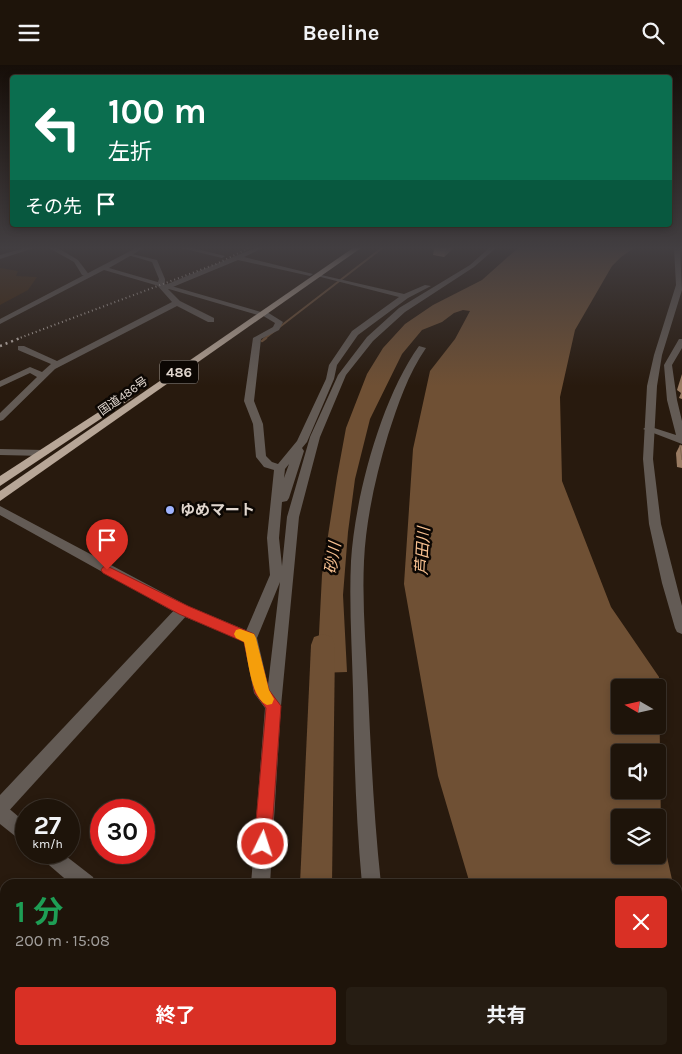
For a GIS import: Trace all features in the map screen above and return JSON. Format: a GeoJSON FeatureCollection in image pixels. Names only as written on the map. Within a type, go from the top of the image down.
{"type":"FeatureCollection","features":[{"type":"Feature","properties":{"kind":"highway","name":"国道486号"},"geometry":{"type":"LineString","coordinates":[[0,497],[285,294]]}},
{"type":"Feature","properties":{"kind":"highway","name":"国道486号"},"geometry":{"type":"LineString","coordinates":[[0,482],[259,312]]}},
{"type":"Feature","properties":{"kind":"street"},"geometry":{"type":"LineString","coordinates":[[0,322],[53,294]]}},
{"type":"Feature","properties":{"kind":"street"},"geometry":{"type":"LineString","coordinates":[[170,294],[177,303],[211,320]]}},
{"type":"Feature","properties":{"kind":"street"},"geometry":{"type":"LineString","coordinates":[[193,294],[259,312],[279,323],[276,328],[257,338],[249,401],[258,425],[261,457],[268,465],[280,468]]}},
{"type":"Feature","properties":{"kind":"street"},"geometry":{"type":"LineString","coordinates":[[397,294],[405,296]]}},
{"type":"Feature","properties":{"kind":"street"},"geometry":{"type":"LineString","coordinates":[[273,538],[286,485],[302,442],[330,379],[332,365],[355,333],[409,294]]}},
{"type":"Feature","properties":{"kind":"street"},"geometry":{"type":"LineString","coordinates":[[260,879],[282,573],[293,517],[315,437],[342,375],[370,339],[402,310],[427,294]]}},
{"type":"Feature","properties":{"kind":"street"},"geometry":{"type":"LineString","coordinates":[[678,294],[658,355],[652,386],[648,429],[648,459],[654,516],[668,583],[682,628]]}},
{"type":"Feature","properties":{"kind":"street"},"geometry":{"type":"LineString","coordinates":[[0,418],[58,364],[177,303]]}},
{"type":"Feature","properties":{"kind":"street"},"geometry":{"type":"LineString","coordinates":[[648,429],[682,440],[673,374],[668,365],[682,341]]}},
{"type":"Feature","properties":{"kind":"street"},"geometry":{"type":"LineString","coordinates":[[21,348],[58,364]]}},
{"type":"Feature","properties":{"kind":"street"},"geometry":{"type":"LineString","coordinates":[[371,879],[366,837],[363,761],[357,577],[360,539],[383,434],[407,372],[422,348]]}},
{"type":"Feature","properties":{"kind":"street"},"geometry":{"type":"LineString","coordinates":[[0,384],[30,370],[43,376]]}},
{"type":"Feature","properties":{"kind":"street"},"geometry":{"type":"LineString","coordinates":[[274,706],[262,693],[250,638],[282,573],[273,538],[280,468],[302,442]]}},
{"type":"Feature","properties":{"kind":"street"},"geometry":{"type":"LineString","coordinates":[[0,452],[44,453]]}},
{"type":"Feature","properties":{"kind":"street"},"geometry":{"type":"LineString","coordinates":[[0,510],[183,610],[250,638]]}},
{"type":"Feature","properties":{"kind":"street"},"geometry":{"type":"LineString","coordinates":[[0,808],[183,610]]}},
{"type":"Feature","properties":{"kind":"street"},"geometry":{"type":"LineString","coordinates":[[0,812],[15,825]]}},
{"type":"Feature","properties":{"kind":"street"},"geometry":{"type":"LineString","coordinates":[[61,864],[80,879]]}},
{"type":"Feature","properties":{"kind":"shaded area"},"geometry":{"type":"Polygon","coordinates":[[[0,294],[20,294],[0,305],[0,294]]]}},
{"type":"Feature","properties":{"kind":"water","name":"芦田川"},"geometry":{"type":"Polygon","coordinates":[[[454,294],[596,294],[575,330],[560,397],[562,481],[611,607],[659,677],[659,679],[611,679],[611,734],[660,734],[660,744],[611,744],[611,799],[661,799],[661,809],[611,809],[611,864],[666,864],[666,852],[672,879],[469,879],[438,776],[404,584],[413,449],[430,371],[455,339],[470,311],[463,310],[454,313],[442,322],[422,330],[402,354],[370,419],[355,479],[348,532],[343,595],[347,672],[317,673],[322,575],[346,428],[367,374],[383,348],[405,324],[433,305],[454,294]]]}},
{"type":"Feature","properties":{"kind":"waterway"},"geometry":{"type":"LineString","coordinates":[[264,339],[322,294]]}},
{"type":"Feature","properties":{"kind":"waterway"},"geometry":{"type":"LineString","coordinates":[[262,341],[266,338]]}},
{"type":"Feature","properties":{"kind":"waterway","name":"砂川"},"geometry":{"type":"LineString","coordinates":[[316,879],[323,645]]}},
{"type":"Feature","properties":{"kind":"railway"},"geometry":{"type":"LineString","coordinates":[[17,339],[136,294]]}},
{"type":"Feature","properties":{"kind":"railway"},"geometry":{"type":"LineString","coordinates":[[0,346],[20,338]]}},
{"type":"Feature","properties":{"kind":"slow traffic"},"geometry":{"type":"LineString","coordinates":[[240,634],[250,638],[262,693],[267,699]]}},
{"type":"Feature","properties":{"kind":"place","name":"ゆめマート"},"geometry":{"type":"Point","coordinates":[170,510]}},
{"type":"Feature","properties":{"kind":"route"},"geometry":{"type":"LineString","coordinates":[[107,570],[183,610],[250,638],[262,693],[274,706],[263,844]]}}]}
